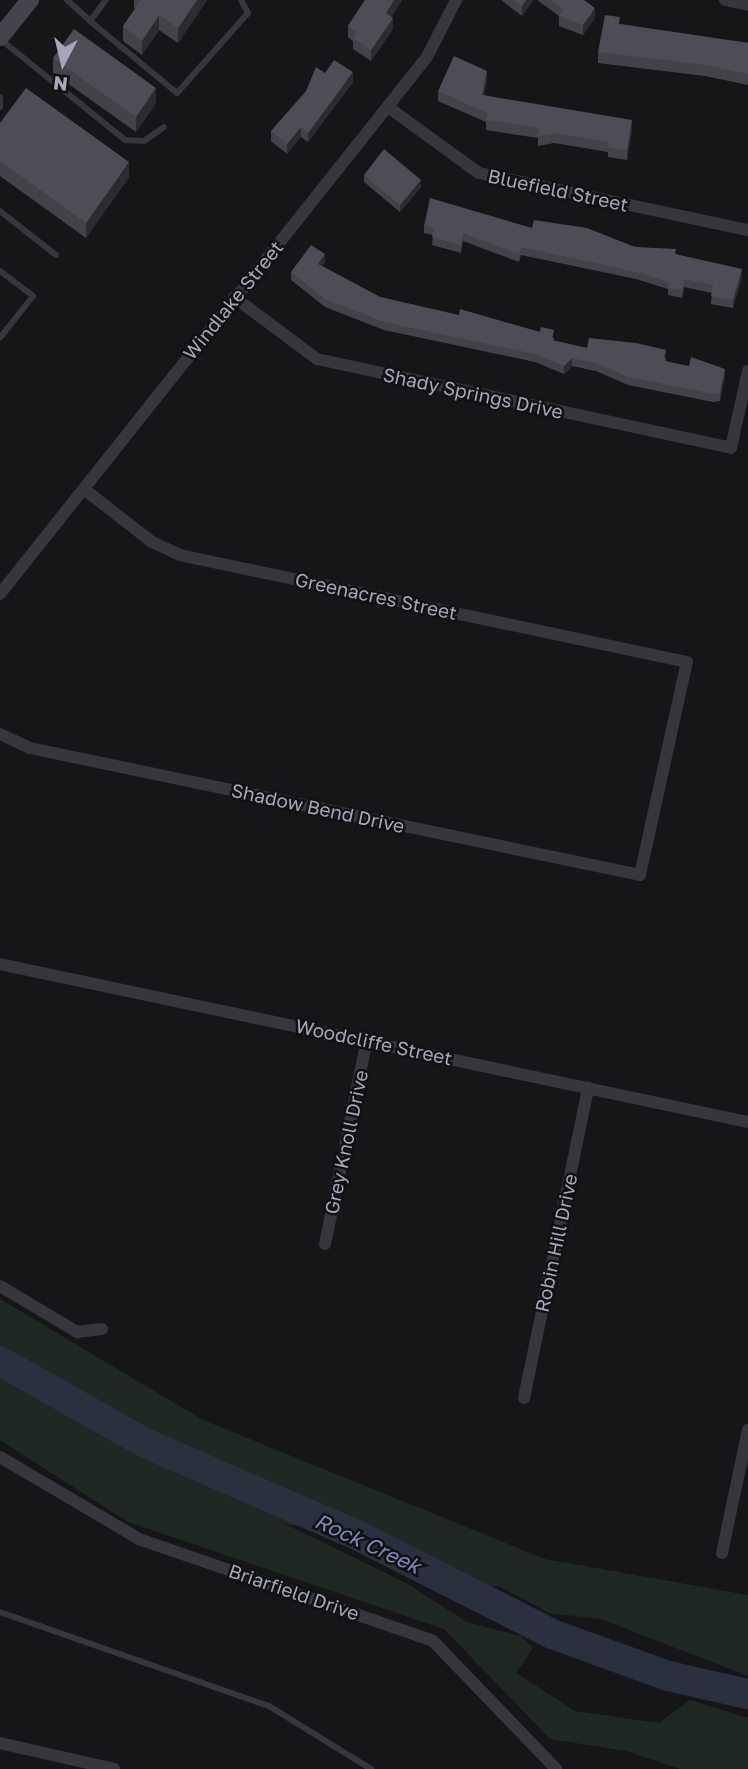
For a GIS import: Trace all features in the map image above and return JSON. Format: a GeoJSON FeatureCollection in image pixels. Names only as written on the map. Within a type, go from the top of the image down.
{"type":"FeatureCollection","features":[{"type":"Feature","properties":{"kind":"street","name":"Windlake Street"},"geometry":{"type":"LineString","coordinates":[[0,594],[427,57],[456,0]]}},
{"type":"Feature","properties":{"kind":"street"},"geometry":{"type":"LineString","coordinates":[[725,0],[748,5]]}},
{"type":"Feature","properties":{"kind":"street"},"geometry":{"type":"LineString","coordinates":[[0,38],[28,1]]}},
{"type":"Feature","properties":{"kind":"street","name":"Bluefield Street"},"geometry":{"type":"LineString","coordinates":[[388,107],[480,173],[748,230]]}},
{"type":"Feature","properties":{"kind":"street","name":"Shady Springs Drive"},"geometry":{"type":"LineString","coordinates":[[234,297],[317,359],[731,448],[748,371]]}},
{"type":"Feature","properties":{"kind":"street","name":"Greenacres Street"},"geometry":{"type":"LineString","coordinates":[[84,489],[152,542],[180,555],[687,662],[640,875]]}},
{"type":"Feature","properties":{"kind":"street","name":"Shadow Bend Drive"},"geometry":{"type":"LineString","coordinates":[[0,734],[30,748],[640,875]]}},
{"type":"Feature","properties":{"kind":"street","name":"Woodcliffe Street"},"geometry":{"type":"LineString","coordinates":[[0,964],[748,1122]]}},
{"type":"Feature","properties":{"kind":"street","name":"Grey Knoll Drive"},"geometry":{"type":"LineString","coordinates":[[325,1244],[367,1040]]}},
{"type":"Feature","properties":{"kind":"street","name":"Robin Hill Drive"},"geometry":{"type":"LineString","coordinates":[[524,1398],[588,1088]]}},
{"type":"Feature","properties":{"kind":"street"},"geometry":{"type":"LineString","coordinates":[[0,1286],[77,1332],[102,1329]]}},
{"type":"Feature","properties":{"kind":"street"},"geometry":{"type":"LineString","coordinates":[[722,1553],[748,1430]]}},
{"type":"Feature","properties":{"kind":"street","name":"Briarfield Drive"},"geometry":{"type":"LineString","coordinates":[[0,1457],[139,1539],[433,1641],[556,1769]]}},
{"type":"Feature","properties":{"kind":"street"},"geometry":{"type":"LineString","coordinates":[[0,1743],[114,1769]]}},
{"type":"Feature","properties":{"kind":"lane"},"geometry":{"type":"LineString","coordinates":[[67,0],[177,93],[248,13],[241,0]]}},
{"type":"Feature","properties":{"kind":"lane"},"geometry":{"type":"LineString","coordinates":[[90,21],[106,0]]}},
{"type":"Feature","properties":{"kind":"lane"},"geometry":{"type":"LineString","coordinates":[[0,38],[125,140],[144,141],[164,127]]}},
{"type":"Feature","properties":{"kind":"lane"},"geometry":{"type":"LineString","coordinates":[[0,97],[0,107]]}},
{"type":"Feature","properties":{"kind":"lane"},"geometry":{"type":"LineString","coordinates":[[0,211],[56,255]]}},
{"type":"Feature","properties":{"kind":"lane"},"geometry":{"type":"LineString","coordinates":[[0,271],[33,296],[0,338]]}},
{"type":"Feature","properties":{"kind":"lane"},"geometry":{"type":"LineString","coordinates":[[0,1612],[269,1706],[370,1769]]}},
{"type":"Feature","properties":{"kind":"shaded area"},"geometry":{"type":"Polygon","coordinates":[[[0,1299],[203,1420],[545,1559],[748,1595],[748,1676],[601,1619],[549,1613],[501,1587],[470,1583],[370,1537],[285,1524],[406,1583],[467,1622],[521,1636],[533,1648],[516,1673],[575,1711],[659,1723],[690,1700],[748,1718],[748,1769],[680,1769],[626,1751],[550,1739],[444,1629],[128,1522],[0,1440],[0,1299]]]}},
{"type":"Feature","properties":{"kind":"building"},"geometry":{"type":"Polygon","coordinates":[[[141,0],[197,0],[178,28],[159,15],[142,41],[123,26],[141,0]]]}},
{"type":"Feature","properties":{"kind":"building"},"geometry":{"type":"Polygon","coordinates":[[[365,0],[394,0],[386,13],[393,18],[371,50],[353,38],[357,32],[348,26],[365,0]]]}},
{"type":"Feature","properties":{"kind":"building"},"geometry":{"type":"Polygon","coordinates":[[[514,0],[526,0],[522,6],[514,0]]]}},
{"type":"Feature","properties":{"kind":"building"},"geometry":{"type":"Polygon","coordinates":[[[551,0],[584,0],[595,8],[583,25],[559,16],[564,10],[551,0]]]}},
{"type":"Feature","properties":{"kind":"building"},"geometry":{"type":"Polygon","coordinates":[[[605,15],[620,17],[619,24],[748,43],[748,74],[705,65],[598,52],[605,15]]]}},
{"type":"Feature","properties":{"kind":"building"},"geometry":{"type":"Polygon","coordinates":[[[74,29],[156,88],[136,117],[53,58],[74,29]]]}},
{"type":"Feature","properties":{"kind":"building"},"geometry":{"type":"Polygon","coordinates":[[[454,56],[487,71],[482,95],[632,120],[627,150],[608,147],[609,142],[554,133],[538,136],[540,128],[486,120],[487,113],[438,91],[454,56]]]}},
{"type":"Feature","properties":{"kind":"building"},"geometry":{"type":"Polygon","coordinates":[[[334,60],[353,72],[308,133],[301,127],[287,144],[271,131],[306,91],[316,67],[325,73],[334,60]]]}},
{"type":"Feature","properties":{"kind":"building"},"geometry":{"type":"Polygon","coordinates":[[[26,88],[129,162],[86,223],[0,161],[0,123],[26,88]]]}},
{"type":"Feature","properties":{"kind":"building"},"geometry":{"type":"Polygon","coordinates":[[[384,149],[421,180],[400,205],[364,175],[384,149]]]}},
{"type":"Feature","properties":{"kind":"building"},"geometry":{"type":"Polygon","coordinates":[[[430,198],[532,228],[534,220],[587,228],[635,247],[676,249],[675,254],[742,269],[733,300],[711,296],[713,285],[684,279],[682,290],[668,288],[669,282],[636,272],[521,247],[519,254],[463,233],[461,245],[432,237],[434,228],[424,226],[430,198]]]}},
{"type":"Feature","properties":{"kind":"building"},"geometry":{"type":"Polygon","coordinates":[[[311,245],[325,254],[318,264],[380,297],[459,315],[460,309],[540,332],[541,327],[554,330],[552,340],[587,348],[589,338],[636,343],[666,350],[664,361],[689,366],[691,357],[725,369],[720,393],[713,394],[628,377],[596,363],[572,358],[564,366],[535,354],[384,322],[325,299],[291,272],[311,245]]]}},
{"type":"Feature","properties":{"kind":"waterway","name":"Rock Creek"},"geometry":{"type":"LineString","coordinates":[[0,1361],[145,1443],[357,1535],[552,1634],[668,1676],[748,1694]]}}]}
